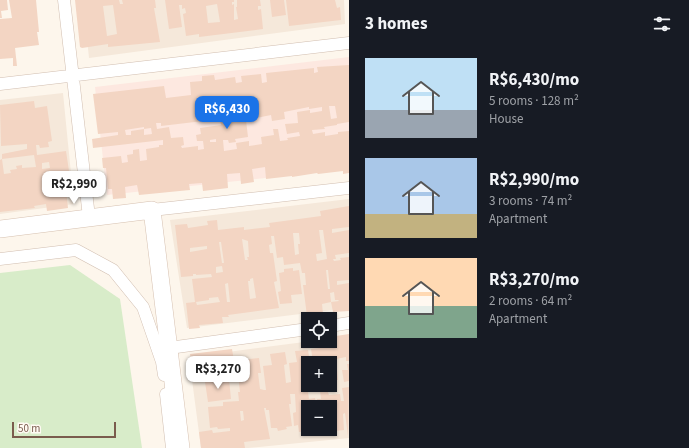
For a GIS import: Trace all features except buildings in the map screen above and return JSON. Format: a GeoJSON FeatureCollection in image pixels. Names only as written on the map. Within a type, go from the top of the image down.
{"type":"FeatureCollection","features":[{"type":"Feature","properties":{"kind":"street"},"geometry":{"type":"LineString","coordinates":[[64,0],[90,217]]}},
{"type":"Feature","properties":{"kind":"street"},"geometry":{"type":"LineString","coordinates":[[0,84],[349,43]]}},
{"type":"Feature","properties":{"kind":"street"},"geometry":{"type":"LineString","coordinates":[[0,229],[90,217],[349,188]]}},
{"type":"Feature","properties":{"kind":"street"},"geometry":{"type":"LineString","coordinates":[[152,210],[181,448]]}},
{"type":"Feature","properties":{"kind":"street"},"geometry":{"type":"LineString","coordinates":[[0,259],[76,250],[113,270],[143,307],[162,362],[172,448]]}},
{"type":"Feature","properties":{"kind":"street"},"geometry":{"type":"LineString","coordinates":[[337,325],[349,323]]}},
{"type":"Feature","properties":{"kind":"street"},"geometry":{"type":"LineString","coordinates":[[169,348],[301,330]]}},
{"type":"Feature","properties":{"kind":"shaded area"},"geometry":{"type":"Polygon","coordinates":[[[83,0],[344,0],[345,24],[89,58],[83,0]]]}},
{"type":"Feature","properties":{"kind":"shaded area"},"geometry":{"type":"Polygon","coordinates":[[[349,57],[349,169],[107,195],[95,87],[349,57]]]}},
{"type":"Feature","properties":{"kind":"shaded area"},"geometry":{"type":"Polygon","coordinates":[[[63,93],[74,204],[0,214],[0,100],[63,93]]]}},
{"type":"Feature","properties":{"kind":"shaded area"},"geometry":{"type":"Polygon","coordinates":[[[349,199],[349,308],[317,312],[301,312],[301,314],[187,328],[170,220],[349,199]]]}},
{"type":"Feature","properties":{"kind":"shaded area"},"geometry":{"type":"Polygon","coordinates":[[[349,336],[349,438],[248,448],[201,448],[189,357],[301,342],[301,348],[337,348],[337,338],[349,336]]]}},
{"type":"Feature","properties":{"kind":"green space"},"geometry":{"type":"Polygon","coordinates":[[[70,265],[120,299],[142,448],[0,448],[0,273],[70,265]]]}}]}
